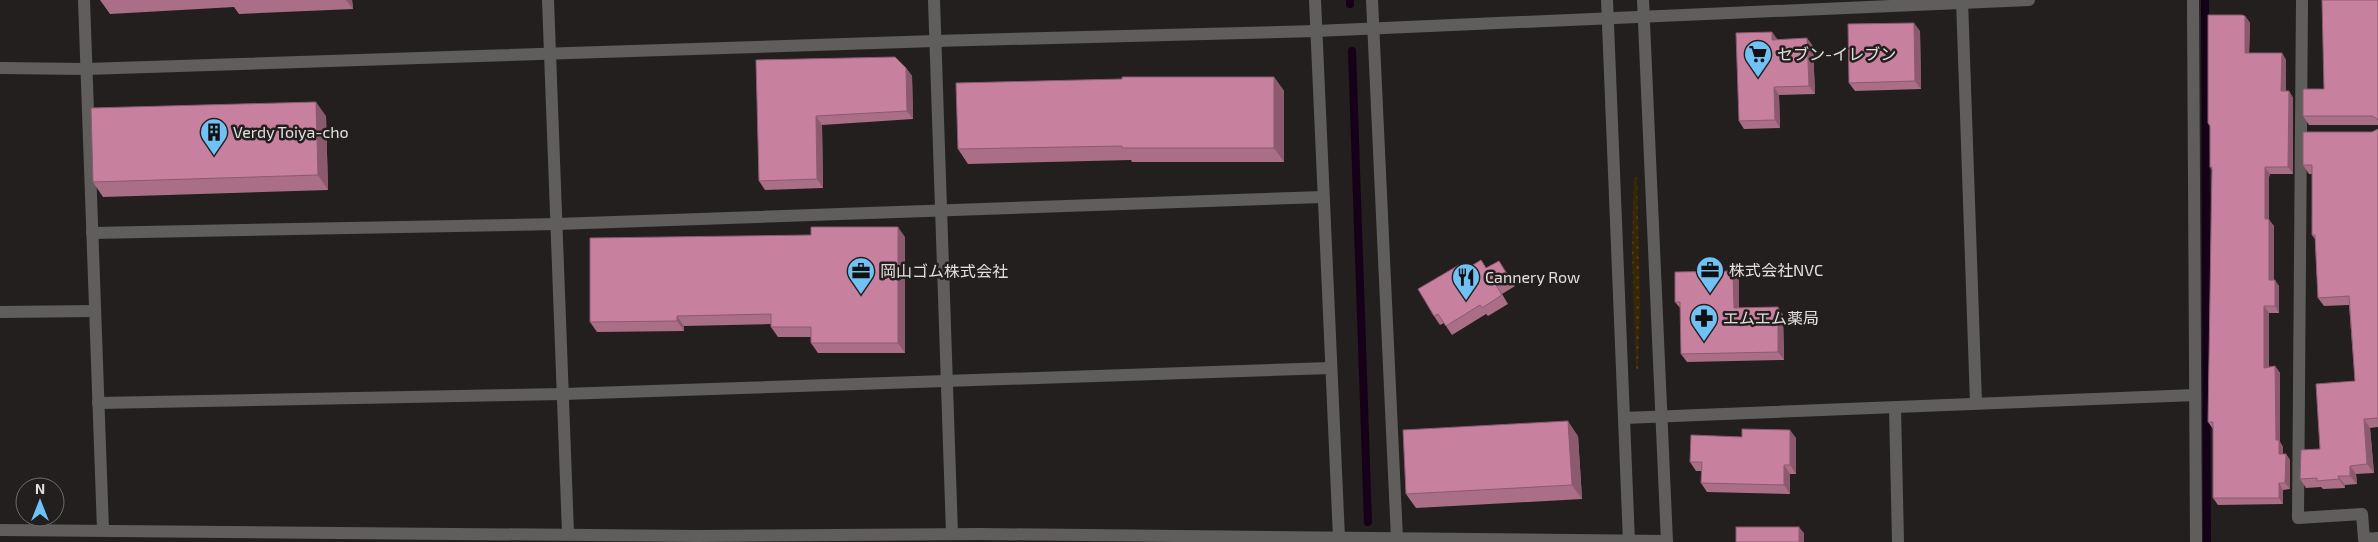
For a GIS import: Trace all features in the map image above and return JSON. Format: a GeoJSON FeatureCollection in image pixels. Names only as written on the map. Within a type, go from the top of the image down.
{"type":"FeatureCollection","features":[{"type":"Feature","properties":{"kind":"street"},"geometry":{"type":"LineString","coordinates":[[84,0],[103,530]]}},
{"type":"Feature","properties":{"kind":"street"},"geometry":{"type":"LineString","coordinates":[[548,0],[568,533]]}},
{"type":"Feature","properties":{"kind":"street"},"geometry":{"type":"LineString","coordinates":[[934,0],[952,534]]}},
{"type":"Feature","properties":{"kind":"street"},"geometry":{"type":"LineString","coordinates":[[1315,0],[1339,538]]}},
{"type":"Feature","properties":{"kind":"street"},"geometry":{"type":"LineString","coordinates":[[1372,0],[1397,539]]}},
{"type":"Feature","properties":{"kind":"street"},"geometry":{"type":"LineString","coordinates":[[1607,0],[1629,541]]}},
{"type":"Feature","properties":{"kind":"street"},"geometry":{"type":"LineString","coordinates":[[0,530],[63,536],[103,530],[568,533],[697,539],[952,534],[980,538],[1339,538],[1364,540],[1667,541],[1643,0]]}},
{"type":"Feature","properties":{"kind":"street"},"geometry":{"type":"LineString","coordinates":[[0,68],[86,69],[1316,30],[1962,1],[2029,0]]}},
{"type":"Feature","properties":{"kind":"street"},"geometry":{"type":"LineString","coordinates":[[2193,0],[2196,542]]}},
{"type":"Feature","properties":{"kind":"street"},"geometry":{"type":"LineString","coordinates":[[2302,0],[2306,133],[2298,518],[2362,514],[2364,539],[2378,538]]}},
{"type":"Feature","properties":{"kind":"street"},"geometry":{"type":"LineString","coordinates":[[1962,1],[1976,403]]}},
{"type":"Feature","properties":{"kind":"street"},"geometry":{"type":"LineString","coordinates":[[92,233],[557,224],[1323,197]]}},
{"type":"Feature","properties":{"kind":"street"},"geometry":{"type":"LineString","coordinates":[[0,312],[95,311]]}},
{"type":"Feature","properties":{"kind":"street"},"geometry":{"type":"LineString","coordinates":[[98,403],[563,394],[1330,368]]}},
{"type":"Feature","properties":{"kind":"street"},"geometry":{"type":"LineString","coordinates":[[1624,418],[2195,395]]}},
{"type":"Feature","properties":{"kind":"street"},"geometry":{"type":"LineString","coordinates":[[1895,408],[1898,542]]}},
{"type":"Feature","properties":{"kind":"shaded area"},"geometry":{"type":"Polygon","coordinates":[[[1634,177],[1637,177],[1640,306],[1638,369],[1636,369],[1632,250],[1634,177]]]}},
{"type":"Feature","properties":{"kind":"building"},"geometry":{"type":"Polygon","coordinates":[[[2322,0],[2378,0],[2378,120],[2372,116],[2303,116],[2303,89],[2324,89],[2322,0]]]}},
{"type":"Feature","properties":{"kind":"building"},"geometry":{"type":"Polygon","coordinates":[[[2208,15],[2245,16],[2245,53],[2282,53],[2281,91],[2289,91],[2288,167],[2265,167],[2265,219],[2269,219],[2269,280],[2275,280],[2275,306],[2264,306],[2264,368],[2275,366],[2276,440],[2279,440],[2279,454],[2286,454],[2285,483],[2279,483],[2279,498],[2213,498],[2213,422],[2208,422],[2212,167],[2210,167],[2210,126],[2208,123],[2208,15]]]}},
{"type":"Feature","properties":{"kind":"building"},"geometry":{"type":"Polygon","coordinates":[[[1914,23],[1915,81],[1849,83],[1848,24],[1914,23]]]}},
{"type":"Feature","properties":{"kind":"building"},"geometry":{"type":"Polygon","coordinates":[[[1772,32],[1772,40],[1807,38],[1809,86],[1774,87],[1775,120],[1739,121],[1736,33],[1772,32]]]}},
{"type":"Feature","properties":{"kind":"building"},"geometry":{"type":"Polygon","coordinates":[[[895,57],[906,68],[907,111],[816,116],[817,179],[759,181],[756,60],[895,57]]]}},
{"type":"Feature","properties":{"kind":"building"},"geometry":{"type":"Polygon","coordinates":[[[1122,77],[1274,77],[1274,148],[1122,148],[1122,146],[958,149],[956,83],[1122,79],[1122,77]]]}},
{"type":"Feature","properties":{"kind":"building","name":"Verdy Toiya-cho"},"geometry":{"type":"Polygon","coordinates":[[[316,102],[318,175],[93,182],[91,108],[316,102]]]}},
{"type":"Feature","properties":{"kind":"building"},"geometry":{"type":"Polygon","coordinates":[[[2378,129],[2378,418],[2364,419],[2367,464],[2350,466],[2350,476],[2338,476],[2339,479],[2317,481],[2317,478],[2300,479],[2301,450],[2320,449],[2316,384],[2355,381],[2349,296],[2318,298],[2315,235],[2312,235],[2312,165],[2303,165],[2303,132],[2372,132],[2378,129]]]}},
{"type":"Feature","properties":{"kind":"building"},"geometry":{"type":"Polygon","coordinates":[[[811,227],[898,227],[898,343],[811,343],[811,327],[771,327],[771,314],[677,316],[677,321],[590,322],[590,238],[811,235],[811,227]]]}},
{"type":"Feature","properties":{"kind":"building","name":"Cannery Row"},"geometry":{"type":"Polygon","coordinates":[[[1481,260],[1486,268],[1499,261],[1509,278],[1496,285],[1502,295],[1482,308],[1480,305],[1446,326],[1438,314],[1434,316],[1418,289],[1459,265],[1463,271],[1481,260]]]}},
{"type":"Feature","properties":{"kind":"building"},"geometry":{"type":"Polygon","coordinates":[[[1733,271],[1734,308],[1778,307],[1778,352],[1681,354],[1680,302],[1675,302],[1675,272],[1733,271]]]}},
{"type":"Feature","properties":{"kind":"building"},"geometry":{"type":"Polygon","coordinates":[[[1568,421],[1572,485],[1406,494],[1403,430],[1568,421]]]}},
{"type":"Feature","properties":{"kind":"building"},"geometry":{"type":"Polygon","coordinates":[[[1742,429],[1790,430],[1790,465],[1784,465],[1784,485],[1701,483],[1702,462],[1690,462],[1691,435],[1742,437],[1742,429]]]}},
{"type":"Feature","properties":{"kind":"building"},"geometry":{"type":"Polygon","coordinates":[[[1736,527],[1799,527],[1799,542],[1736,542],[1736,527]]]}},
{"type":"Feature","properties":{"kind":"waterway"},"geometry":{"type":"LineString","coordinates":[[2205,0],[2207,542]]}},
{"type":"Feature","properties":{"kind":"waterway"},"geometry":{"type":"LineString","coordinates":[[1352,51],[1368,522]]}},
{"type":"Feature","properties":{"kind":"place","name":"セブン-イレブン"},"geometry":{"type":"Point","coordinates":[1758,78]}},
{"type":"Feature","properties":{"kind":"place","name":"Verdy Toiya-cho"},"geometry":{"type":"Point","coordinates":[214,156]}},
{"type":"Feature","properties":{"kind":"place","name":"株式会社NVC"},"geometry":{"type":"Point","coordinates":[1710,294]}},
{"type":"Feature","properties":{"kind":"place","name":"岡山ゴム株式会社"},"geometry":{"type":"Point","coordinates":[861,295]}},
{"type":"Feature","properties":{"kind":"place","name":"Cannery Row"},"geometry":{"type":"Point","coordinates":[1466,301]}},
{"type":"Feature","properties":{"kind":"place","name":"エムエム薬局"},"geometry":{"type":"Point","coordinates":[1704,342]}}]}
